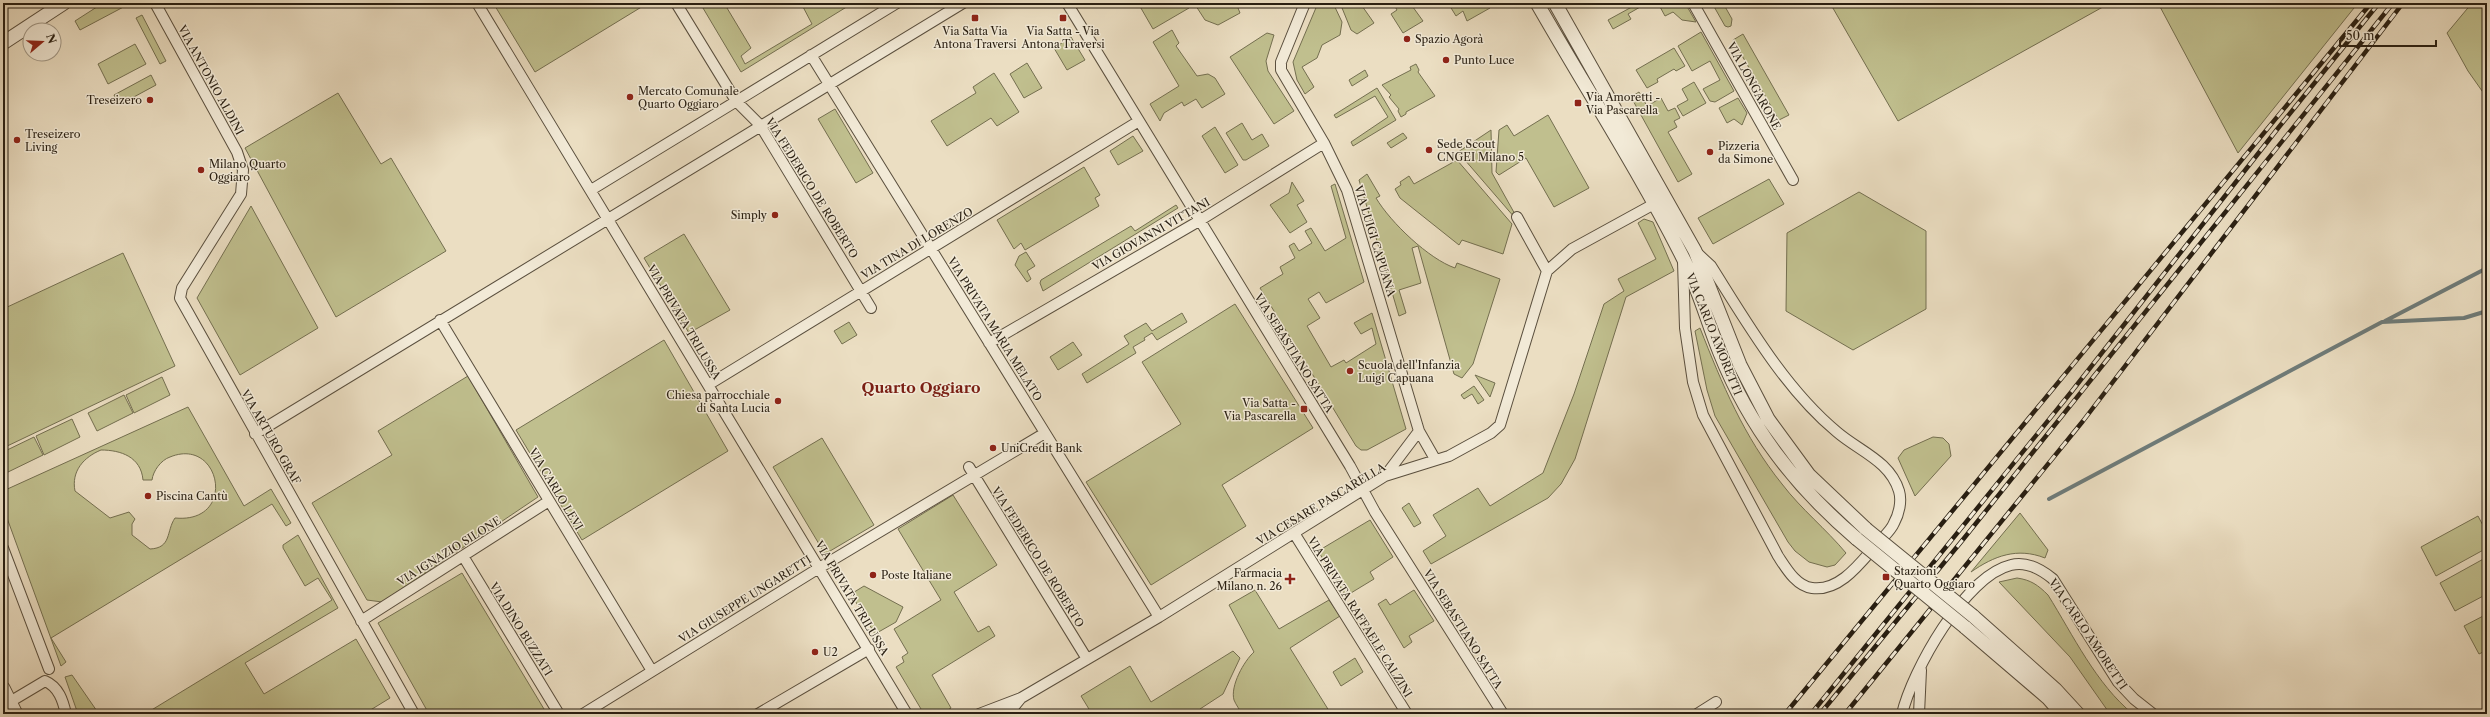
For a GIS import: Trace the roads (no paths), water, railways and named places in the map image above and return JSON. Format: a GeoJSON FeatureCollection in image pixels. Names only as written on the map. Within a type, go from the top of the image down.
{"type":"FeatureCollection","features":[{"type":"Feature","properties":{"kind":"street"},"geometry":{"type":"LineString","coordinates":[[3,43],[64,3]]}},
{"type":"Feature","properties":{"kind":"street","name":"VIA ANTONIO ALDINI"},"geometry":{"type":"LineString","coordinates":[[155,3],[236,152],[243,170]]}},
{"type":"Feature","properties":{"kind":"street","name":"VIA PRIVATA TRILUSSA"},"geometry":{"type":"LineString","coordinates":[[477,3],[907,714]]}},
{"type":"Feature","properties":{"kind":"street","name":"VIA FEDERICO DE ROBERTO"},"geometry":{"type":"LineString","coordinates":[[676,3],[736,101],[760,125],[871,308]]}},
{"type":"Feature","properties":{"kind":"street"},"geometry":{"type":"LineString","coordinates":[[591,190],[897,3]]}},
{"type":"Feature","properties":{"kind":"street"},"geometry":{"type":"LineString","coordinates":[[255,434],[760,125],[963,3]]}},
{"type":"Feature","properties":{"kind":"street","name":"VIA SEBASTIANO SATTA"},"geometry":{"type":"LineString","coordinates":[[1067,3],[1363,490],[1503,714]]}},
{"type":"Feature","properties":{"kind":"street","name":"VIA LUIGI CAPUANA"},"geometry":{"type":"LineString","coordinates":[[1305,3],[1281,62],[1281,70],[1324,143],[1351,200],[1419,431],[1435,459]]}},
{"type":"Feature","properties":{"kind":"street","name":"VIA CARLO AMORETTI"},"geometry":{"type":"LineString","coordinates":[[1537,3],[1654,204],[1683,257],[1728,372],[1757,429],[1797,481],[1826,513],[2048,698],[2062,714]]}},
{"type":"Feature","properties":{"kind":"street","name":"VIA CARLO AMORETTI"},"geometry":{"type":"LineString","coordinates":[[1555,3],[1696,251],[1740,365],[1768,419],[1809,475],[1866,529],[1973,616],[2055,689],[2078,714]]}},
{"type":"Feature","properties":{"kind":"street","name":"VIA LONGARONE"},"geometry":{"type":"LineString","coordinates":[[1694,3],[1793,180]]}},
{"type":"Feature","properties":{"kind":"street","name":"VIA PRIVATA MARIA MELATO"},"geometry":{"type":"LineString","coordinates":[[811,55],[932,248],[989,343],[1159,617]]}},
{"type":"Feature","properties":{"kind":"street","name":"VIA TINA DI LORENZO"},"geometry":{"type":"LineString","coordinates":[[708,385],[1139,121]]}},
{"type":"Feature","properties":{"kind":"street","name":"VIA GIOVANNI VITTANI"},"geometry":{"type":"LineString","coordinates":[[989,343],[1199,221],[1324,143]]}},
{"type":"Feature","properties":{"kind":"street","name":"VIA ARTURO GRAF"},"geometry":{"type":"LineString","coordinates":[[243,170],[241,194],[182,288],[180,298],[255,434],[414,714]]}},
{"type":"Feature","properties":{"kind":"street"},"geometry":{"type":"LineString","coordinates":[[1517,217],[1547,271],[1572,249],[1654,204]]}},
{"type":"Feature","properties":{"kind":"street","name":"VIA CARLO AMORETTI"},"geometry":{"type":"LineString","coordinates":[[1683,257],[1685,328],[1693,382],[1703,415],[1778,556],[1790,574],[1801,584],[1812,588],[1840,581],[1853,571],[1894,524],[1900,505],[1900,492],[1887,467],[1838,433],[1806,405],[1711,266],[1696,251]]}},
{"type":"Feature","properties":{"kind":"street","name":"VIA CESARE PASCARELLA"},"geometry":{"type":"LineString","coordinates":[[1021,698],[1159,617],[1385,476],[1448,456],[1491,433],[1500,425],[1547,271]]}},
{"type":"Feature","properties":{"kind":"street","name":"VIA CARLO LEVI"},"geometry":{"type":"LineString","coordinates":[[440,320],[652,670]]}},
{"type":"Feature","properties":{"kind":"street"},"geometry":{"type":"LineString","coordinates":[[1385,476],[1419,431]]}},
{"type":"Feature","properties":{"kind":"street","name":"VIA GIUSEPPE UNGARETTI"},"geometry":{"type":"LineString","coordinates":[[583,714],[819,568],[972,471],[1045,432]]}},
{"type":"Feature","properties":{"kind":"street","name":"VIA FEDERICO DE ROBERTO"},"geometry":{"type":"LineString","coordinates":[[972,471],[1087,659]]}},
{"type":"Feature","properties":{"kind":"street","name":"VIA IGNAZIO SILONE"},"geometry":{"type":"LineString","coordinates":[[361,621],[549,502]]}},
{"type":"Feature","properties":{"kind":"street","name":"VIA PRIVATA RAFFAELE CALZINI"},"geometry":{"type":"LineString","coordinates":[[1294,533],[1407,714]]}},
{"type":"Feature","properties":{"kind":"street"},"geometry":{"type":"LineString","coordinates":[[3,548],[49,669]]}},
{"type":"Feature","properties":{"kind":"street","name":"VIA DINO BUZZATI"},"geometry":{"type":"LineString","coordinates":[[463,556],[559,714]]}},
{"type":"Feature","properties":{"kind":"street","name":"VIA CARLO AMORETTI"},"geometry":{"type":"LineString","coordinates":[[1902,714],[1922,660],[1964,600],[1979,584],[1997,571],[2012,565],[2029,566],[2044,571],[2053,579],[2118,682],[2134,700],[2153,714]]}},
{"type":"Feature","properties":{"kind":"street"},"geometry":{"type":"LineString","coordinates":[[758,714],[869,649]]}},
{"type":"Feature","properties":{"kind":"street"},"geometry":{"type":"LineString","coordinates":[[1919,714],[1922,660]]}},
{"type":"Feature","properties":{"kind":"street"},"geometry":{"type":"LineString","coordinates":[[7,704],[45,681],[55,686],[66,714]]}},
{"type":"Feature","properties":{"kind":"street"},"geometry":{"type":"LineString","coordinates":[[3,688],[7,704],[16,714]]}},
{"type":"Feature","properties":{"kind":"street"},"geometry":{"type":"LineString","coordinates":[[979,714],[1021,698]]}},
{"type":"Feature","properties":{"kind":"street"},"geometry":{"type":"LineString","coordinates":[[1008,714],[1021,698]]}},
{"type":"Feature","properties":{"kind":"street"},"geometry":{"type":"LineString","coordinates":[[1697,714],[1716,702]]}},
{"type":"Feature","properties":{"kind":"waterway"},"geometry":{"type":"LineString","coordinates":[[2385,321],[2487,268]]}},
{"type":"Feature","properties":{"kind":"waterway"},"geometry":{"type":"LineString","coordinates":[[2049,499],[2382,322],[2464,318],[2487,311]]}},
{"type":"Feature","properties":{"kind":"railway"},"geometry":{"type":"LineString","coordinates":[[1785,714],[2371,3]]}},
{"type":"Feature","properties":{"kind":"railway"},"geometry":{"type":"LineString","coordinates":[[1811,714],[2072,391],[2279,127],[2379,3]]}},
{"type":"Feature","properties":{"kind":"railway"},"geometry":{"type":"LineString","coordinates":[[1820,714],[1961,542],[2393,3]]}},
{"type":"Feature","properties":{"kind":"railway"},"geometry":{"type":"LineString","coordinates":[[1845,714],[2083,421],[2403,3]]}},
{"type":"Feature","properties":{"kind":"place","name":"Via Satta Via Antona Traversi"},"geometry":{"type":"Point","coordinates":[975,18]}},
{"type":"Feature","properties":{"kind":"place","name":"Via Satta - Via Antona Traversi"},"geometry":{"type":"Point","coordinates":[1063,18]}},
{"type":"Feature","properties":{"kind":"place","name":"Spazio Agorà"},"geometry":{"type":"Point","coordinates":[1407,39]}},
{"type":"Feature","properties":{"kind":"place","name":"Punto Luce"},"geometry":{"type":"Point","coordinates":[1446,60]}},
{"type":"Feature","properties":{"kind":"place","name":"Mercato Comunale Quarto Oggiaro"},"geometry":{"type":"Point","coordinates":[630,97]}},
{"type":"Feature","properties":{"kind":"place","name":"Treseizero"},"geometry":{"type":"Point","coordinates":[150,100]}},
{"type":"Feature","properties":{"kind":"place","name":"Via Amoretti - Via Pascarella"},"geometry":{"type":"Point","coordinates":[1578,103]}},
{"type":"Feature","properties":{"kind":"place","name":"Treseizero Living"},"geometry":{"type":"Point","coordinates":[17,140]}},
{"type":"Feature","properties":{"kind":"place","name":"Sede Scout CNGEI Milano 5"},"geometry":{"type":"Point","coordinates":[1429,150]}},
{"type":"Feature","properties":{"kind":"place","name":"Pizzeria da Simone"},"geometry":{"type":"Point","coordinates":[1710,152]}},
{"type":"Feature","properties":{"kind":"place","name":"Milano Quarto Oggiaro"},"geometry":{"type":"Point","coordinates":[201,170]}},
{"type":"Feature","properties":{"kind":"place","name":"Simply"},"geometry":{"type":"Point","coordinates":[775,215]}},
{"type":"Feature","properties":{"kind":"place","name":"Scuola dell'Infanzia Luigi Capuana"},"geometry":{"type":"Point","coordinates":[1350,371]}},
{"type":"Feature","properties":{"kind":"place","name":"Chiesa parrocchiale di Santa Lucia"},"geometry":{"type":"Point","coordinates":[778,401]}},
{"type":"Feature","properties":{"kind":"place","name":"Via Satta - Via Pascarella"},"geometry":{"type":"Point","coordinates":[1304,409]}},
{"type":"Feature","properties":{"kind":"place","name":"UniCredit Bank"},"geometry":{"type":"Point","coordinates":[993,448]}},
{"type":"Feature","properties":{"kind":"place","name":"Piscina Cantù"},"geometry":{"type":"Point","coordinates":[148,496]}},
{"type":"Feature","properties":{"kind":"place","name":"Poste Italiane"},"geometry":{"type":"Point","coordinates":[873,575]}},
{"type":"Feature","properties":{"kind":"place","name":"Stazioni Quarto Oggiaro"},"geometry":{"type":"Point","coordinates":[1886,577]}},
{"type":"Feature","properties":{"kind":"place","name":"Farmacia Milano n. 26"},"geometry":{"type":"Point","coordinates":[1290,579]}},
{"type":"Feature","properties":{"kind":"place","name":"U2"},"geometry":{"type":"Point","coordinates":[815,652]}},
{"type":"Feature","properties":{"kind":"district","name":"Quarto Oggiaro"},"geometry":{"type":"Point","coordinates":[921,387]}}]}
